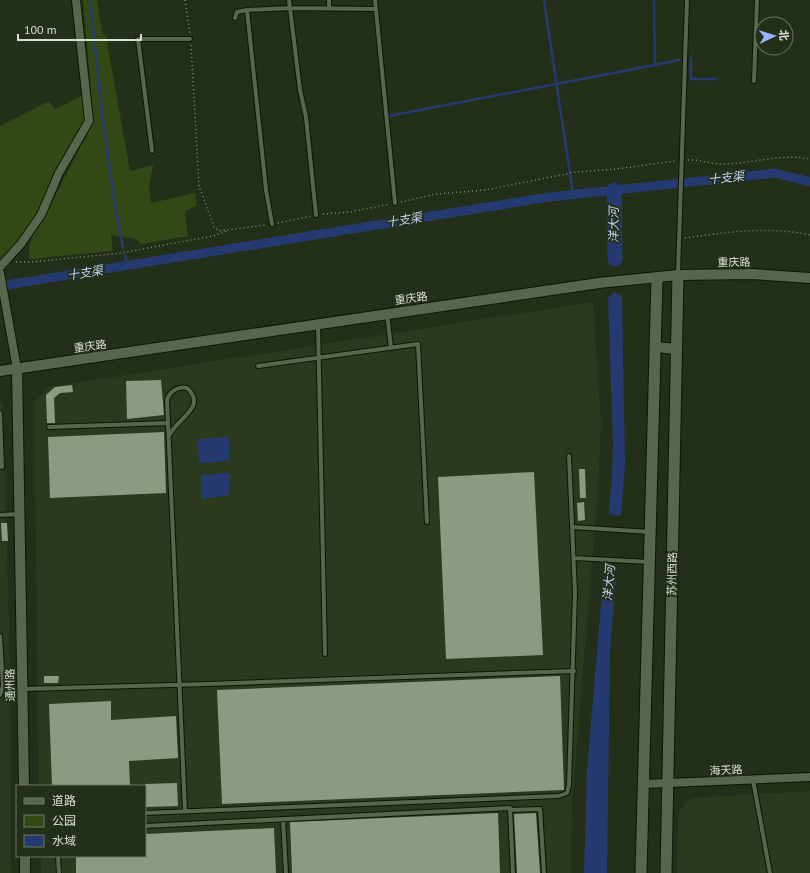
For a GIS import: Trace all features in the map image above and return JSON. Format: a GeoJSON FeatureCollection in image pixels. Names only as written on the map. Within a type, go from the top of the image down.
{"type":"FeatureCollection","features":[{"type":"Feature","properties":{"kind":"main road","name":"苏州西路"},"geometry":{"type":"LineString","coordinates":[[666,873],[678,275]]}},
{"type":"Feature","properties":{"kind":"main road","name":"苏州西路"},"geometry":{"type":"LineString","coordinates":[[641,873],[644,784],[646,562],[657,278]]}},
{"type":"Feature","properties":{"kind":"street"},"geometry":{"type":"LineString","coordinates":[[17,369],[2,286],[1,268],[20,245],[41,215],[59,173],[89,121],[76,0]]}},
{"type":"Feature","properties":{"kind":"street","name":"重庆路"},"geometry":{"type":"LineString","coordinates":[[0,371],[598,282],[678,275],[752,274],[810,278]]}},
{"type":"Feature","properties":{"kind":"street"},"geometry":{"type":"LineString","coordinates":[[655,347],[676,348]]}},
{"type":"Feature","properties":{"kind":"street","name":"通州路"},"geometry":{"type":"LineString","coordinates":[[17,369],[24,785]]}},
{"type":"Feature","properties":{"kind":"street","name":"海天路"},"geometry":{"type":"LineString","coordinates":[[644,784],[810,778]]}},
{"type":"Feature","properties":{"kind":"street"},"geometry":{"type":"LineString","coordinates":[[25,857],[26,873]]}},
{"type":"Feature","properties":{"kind":"lane"},"geometry":{"type":"LineString","coordinates":[[289,0],[300,90],[306,117],[316,215]]}},
{"type":"Feature","properties":{"kind":"lane"},"geometry":{"type":"LineString","coordinates":[[329,0],[329,8]]}},
{"type":"Feature","properties":{"kind":"lane"},"geometry":{"type":"LineString","coordinates":[[375,0],[395,204]]}},
{"type":"Feature","properties":{"kind":"lane"},"geometry":{"type":"LineString","coordinates":[[678,275],[687,0]]}},
{"type":"Feature","properties":{"kind":"lane"},"geometry":{"type":"LineString","coordinates":[[754,81],[757,0]]}},
{"type":"Feature","properties":{"kind":"lane"},"geometry":{"type":"LineString","coordinates":[[235,18],[237,12],[248,10],[290,8],[376,9]]}},
{"type":"Feature","properties":{"kind":"lane"},"geometry":{"type":"LineString","coordinates":[[248,10],[266,190],[272,224]]}},
{"type":"Feature","properties":{"kind":"lane"},"geometry":{"type":"LineString","coordinates":[[152,151],[138,39],[190,39]]}},
{"type":"Feature","properties":{"kind":"lane"},"geometry":{"type":"LineString","coordinates":[[387,314],[392,347]]}},
{"type":"Feature","properties":{"kind":"lane"},"geometry":{"type":"LineString","coordinates":[[318,324],[325,654]]}},
{"type":"Feature","properties":{"kind":"lane"},"geometry":{"type":"LineString","coordinates":[[258,366],[418,344],[427,522]]}},
{"type":"Feature","properties":{"kind":"lane"},"geometry":{"type":"LineString","coordinates":[[169,436],[172,430],[192,410],[195,402],[194,397],[187,388],[181,387],[169,395],[168,423],[185,811]]}},
{"type":"Feature","properties":{"kind":"lane"},"geometry":{"type":"LineString","coordinates":[[0,413],[2,467],[0,467]]}},
{"type":"Feature","properties":{"kind":"lane"},"geometry":{"type":"LineString","coordinates":[[49,427],[168,423]]}},
{"type":"Feature","properties":{"kind":"lane"},"geometry":{"type":"LineString","coordinates":[[146,813],[563,795],[567,793],[569,785],[574,671],[575,593],[569,456]]}},
{"type":"Feature","properties":{"kind":"lane"},"geometry":{"type":"LineString","coordinates":[[0,515],[20,514]]}},
{"type":"Feature","properties":{"kind":"lane"},"geometry":{"type":"LineString","coordinates":[[572,527],[648,532]]}},
{"type":"Feature","properties":{"kind":"lane"},"geometry":{"type":"LineString","coordinates":[[574,558],[646,562]]}},
{"type":"Feature","properties":{"kind":"lane"},"geometry":{"type":"LineString","coordinates":[[0,636],[3,686],[0,696]]}},
{"type":"Feature","properties":{"kind":"lane"},"geometry":{"type":"LineString","coordinates":[[22,689],[574,671]]}},
{"type":"Feature","properties":{"kind":"lane"},"geometry":{"type":"LineString","coordinates":[[754,780],[770,873]]}},
{"type":"Feature","properties":{"kind":"lane"},"geometry":{"type":"LineString","coordinates":[[146,826],[510,808],[510,810],[540,809],[544,873]]}},
{"type":"Feature","properties":{"kind":"lane"},"geometry":{"type":"LineString","coordinates":[[510,810],[513,873]]}},
{"type":"Feature","properties":{"kind":"lane"},"geometry":{"type":"LineString","coordinates":[[283,819],[286,873]]}},
{"type":"Feature","properties":{"kind":"lane"},"geometry":{"type":"LineString","coordinates":[[58,857],[59,873]]}},
{"type":"Feature","properties":{"kind":"path"},"geometry":{"type":"LineString","coordinates":[[566,174],[682,160],[698,160],[720,164],[788,158],[810,159]]}},
{"type":"Feature","properties":{"kind":"path"},"geometry":{"type":"LineString","coordinates":[[1,268],[13,262],[32,262],[121,253],[213,236],[228,230]]}},
{"type":"Feature","properties":{"kind":"path"},"geometry":{"type":"LineString","coordinates":[[679,239],[707,235],[778,230],[810,235]]}},
{"type":"Feature","properties":{"kind":"shaded area"},"geometry":{"type":"Polygon","coordinates":[[[593,302],[601,425],[598,489],[572,803],[571,873],[41,873],[41,857],[146,857],[146,785],[39,785],[34,403],[49,387],[593,302]]]}},
{"type":"Feature","properties":{"kind":"shaded area"},"geometry":{"type":"Polygon","coordinates":[[[0,401],[3,404],[9,623],[11,873],[0,873],[0,401]]]}},
{"type":"Feature","properties":{"kind":"shaded area"},"geometry":{"type":"Polygon","coordinates":[[[810,791],[810,873],[677,873],[678,819],[680,809],[691,798],[810,791]]]}},
{"type":"Feature","properties":{"kind":"green space"},"geometry":{"type":"Polygon","coordinates":[[[83,0],[97,0],[102,32],[106,37],[130,171],[153,165],[149,186],[151,203],[195,193],[197,205],[185,211],[188,236],[141,244],[136,239],[111,235],[113,251],[30,259],[29,250],[33,237],[86,136],[77,139],[39,213],[17,246],[17,257],[0,261],[0,126],[49,101],[55,109],[91,91],[83,0]]]}},
{"type":"Feature","properties":{"kind":"water"},"geometry":{"type":"Polygon","coordinates":[[[614,292],[622,296],[625,466],[610,651],[607,873],[584,873],[587,770],[612,475],[613,443],[608,298],[614,292]]]}},
{"type":"Feature","properties":{"kind":"water"},"geometry":{"type":"Polygon","coordinates":[[[226,437],[229,441],[229,461],[199,463],[198,439],[226,437]]]}},
{"type":"Feature","properties":{"kind":"water"},"geometry":{"type":"Polygon","coordinates":[[[230,473],[229,495],[202,499],[201,475],[230,473]]]}},
{"type":"Feature","properties":{"kind":"pier"},"geometry":{"type":"Polygon","coordinates":[[[607,514],[623,516],[618,577],[602,576],[607,514]]]}},
{"type":"Feature","properties":{"kind":"building"},"geometry":{"type":"Polygon","coordinates":[[[161,380],[164,415],[127,419],[126,381],[161,380]]]}},
{"type":"Feature","properties":{"kind":"building"},"geometry":{"type":"Polygon","coordinates":[[[72,385],[73,392],[60,393],[54,398],[55,423],[47,423],[46,395],[55,387],[72,385]]]}},
{"type":"Feature","properties":{"kind":"building"},"geometry":{"type":"Polygon","coordinates":[[[164,432],[166,493],[50,498],[48,437],[164,432]]]}},
{"type":"Feature","properties":{"kind":"building"},"geometry":{"type":"Polygon","coordinates":[[[579,469],[585,469],[586,498],[580,498],[579,469]]]}},
{"type":"Feature","properties":{"kind":"building"},"geometry":{"type":"Polygon","coordinates":[[[534,472],[543,655],[446,659],[438,477],[534,472]]]}},
{"type":"Feature","properties":{"kind":"building"},"geometry":{"type":"Polygon","coordinates":[[[584,502],[585,520],[578,521],[577,503],[584,502]]]}},
{"type":"Feature","properties":{"kind":"building"},"geometry":{"type":"Polygon","coordinates":[[[1,523],[7,523],[8,541],[2,541],[1,523]]]}},
{"type":"Feature","properties":{"kind":"building"},"geometry":{"type":"Polygon","coordinates":[[[44,676],[59,676],[58,683],[44,683],[44,676]]]}},
{"type":"Feature","properties":{"kind":"building"},"geometry":{"type":"Polygon","coordinates":[[[560,676],[564,790],[222,804],[217,690],[560,676]]]}},
{"type":"Feature","properties":{"kind":"building"},"geometry":{"type":"Polygon","coordinates":[[[111,701],[111,720],[176,716],[178,758],[129,761],[130,785],[52,785],[49,704],[111,701]]]}},
{"type":"Feature","properties":{"kind":"building"},"geometry":{"type":"Polygon","coordinates":[[[177,783],[178,806],[146,807],[145,784],[177,783]]]}},
{"type":"Feature","properties":{"kind":"building"},"geometry":{"type":"Polygon","coordinates":[[[498,813],[500,873],[292,873],[290,822],[498,813]]]}},
{"type":"Feature","properties":{"kind":"building"},"geometry":{"type":"Polygon","coordinates":[[[536,813],[540,873],[517,873],[514,814],[536,813]]]}},
{"type":"Feature","properties":{"kind":"building"},"geometry":{"type":"Polygon","coordinates":[[[274,828],[276,873],[76,873],[76,857],[146,857],[146,834],[274,828]]]}},
{"type":"Feature","properties":{"kind":"waterway"},"geometry":{"type":"LineString","coordinates":[[90,0],[103,120],[114,199],[123,248]]}},
{"type":"Feature","properties":{"kind":"waterway"},"geometry":{"type":"LineString","coordinates":[[544,0],[573,194]]}},
{"type":"Feature","properties":{"kind":"waterway"},"geometry":{"type":"LineString","coordinates":[[654,0],[655,65],[679,60]]}},
{"type":"Feature","properties":{"kind":"waterway"},"geometry":{"type":"LineString","coordinates":[[691,58],[691,79],[716,79]]}},
{"type":"Feature","properties":{"kind":"waterway"},"geometry":{"type":"LineString","coordinates":[[389,116],[655,65]]}},
{"type":"Feature","properties":{"kind":"waterway","name":"十支渠"},"geometry":{"type":"LineString","coordinates":[[0,286],[549,197],[775,173],[810,182]]}},
{"type":"Feature","properties":{"kind":"waterway","name":"洋大河"},"geometry":{"type":"LineString","coordinates":[[614,190],[615,259]]}},
{"type":"Feature","properties":{"kind":"waterway"},"geometry":{"type":"LineString","coordinates":[[125,255],[128,266]]}}]}
